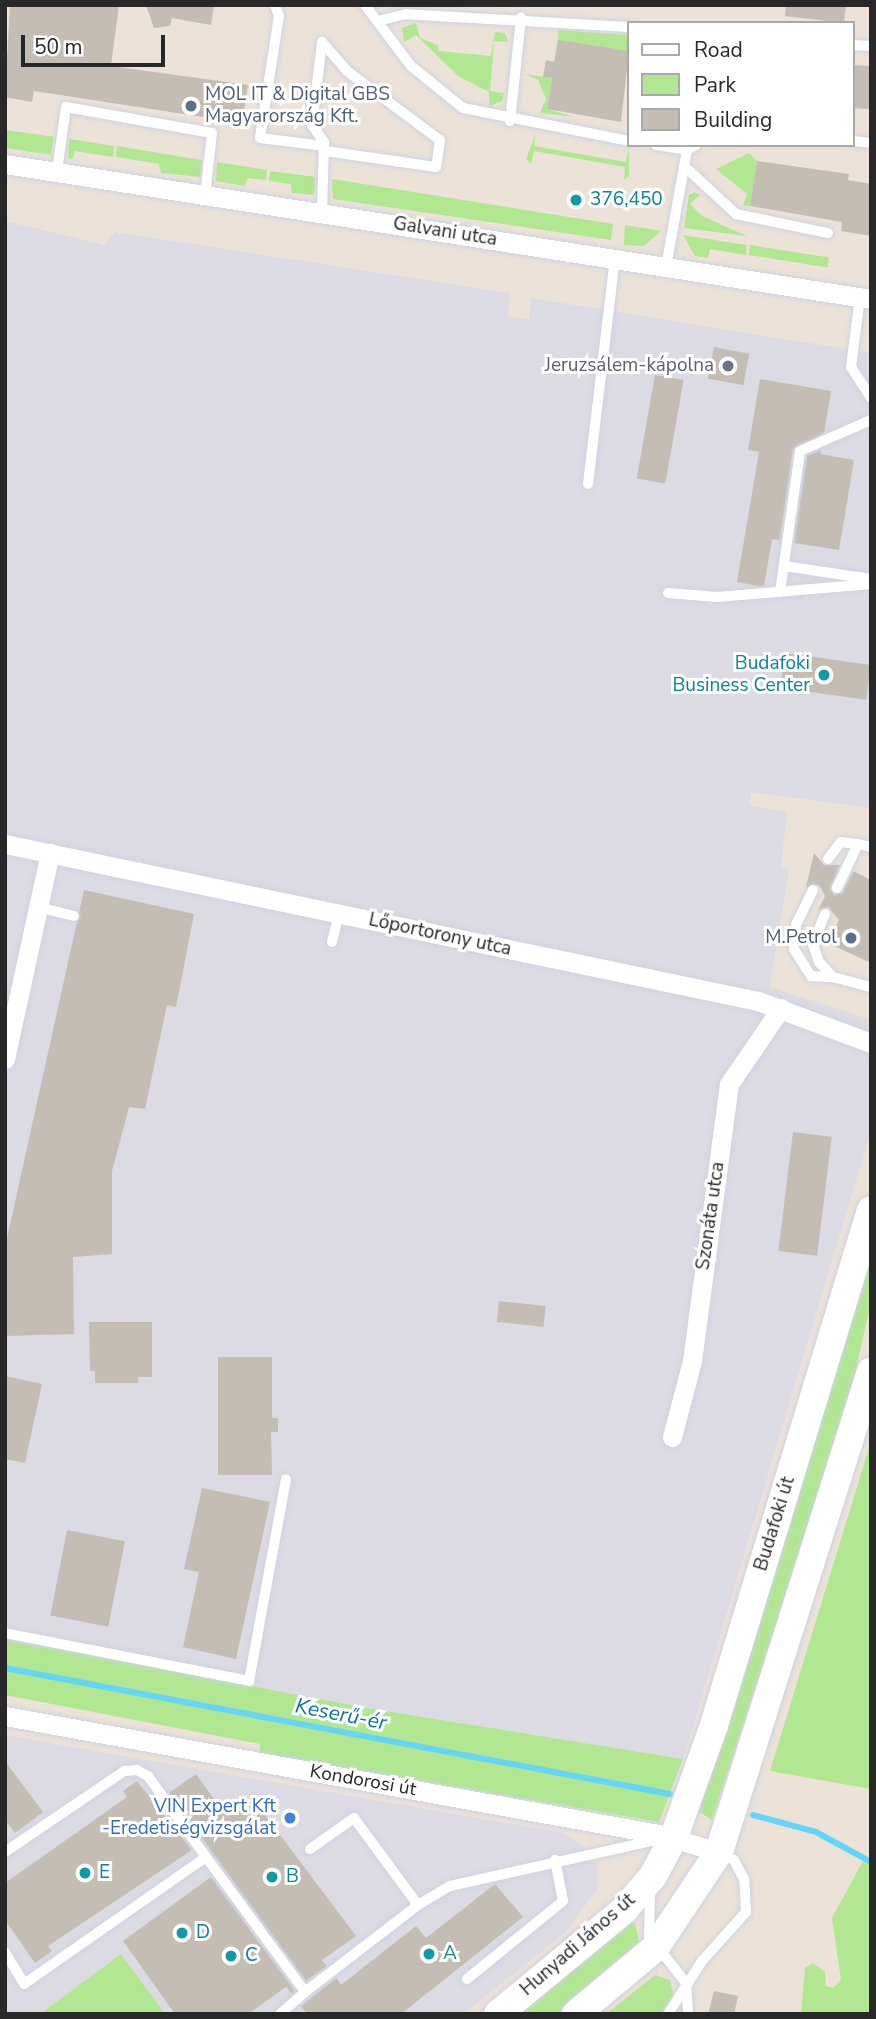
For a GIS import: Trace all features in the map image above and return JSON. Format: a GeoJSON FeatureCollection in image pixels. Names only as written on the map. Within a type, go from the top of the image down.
{"type":"FeatureCollection","features":[{"type":"Feature","properties":{"kind":"main road","name":"Budafoki út"},"geometry":{"type":"LineString","coordinates":[[674,1837],[714,1726],[871,1210]]}},
{"type":"Feature","properties":{"kind":"main road"},"geometry":{"type":"LineString","coordinates":[[576,2014],[655,1948],[719,1852],[871,1371]]}},
{"type":"Feature","properties":{"kind":"main road","name":"Hunyadi János út"},"geometry":{"type":"LineString","coordinates":[[498,2014],[598,1933],[653,1876],[674,1837]]}},
{"type":"Feature","properties":{"kind":"street","name":"Galvani utca"},"geometry":{"type":"LineString","coordinates":[[9,164],[866,298]]}},
{"type":"Feature","properties":{"kind":"street","name":"Lőportorony utca"},"geometry":{"type":"LineString","coordinates":[[5,844],[782,1008],[871,1043]]}},
{"type":"Feature","properties":{"kind":"street"},"geometry":{"type":"LineString","coordinates":[[5,1059],[50,853]]}},
{"type":"Feature","properties":{"kind":"street","name":"Szonáta utca"},"geometry":{"type":"LineString","coordinates":[[672,1437],[692,1361],[729,1084],[782,1008]]}},
{"type":"Feature","properties":{"kind":"street","name":"Kondorosi út"},"geometry":{"type":"LineString","coordinates":[[5,1716],[674,1837],[719,1852]]}},
{"type":"Feature","properties":{"kind":"lane"},"geometry":{"type":"LineString","coordinates":[[275,5],[279,16],[260,138],[325,149],[436,167],[440,140],[347,71],[322,42],[312,125],[325,149],[322,213]]}},
{"type":"Feature","properties":{"kind":"lane"},"geometry":{"type":"LineString","coordinates":[[365,5],[411,66],[447,100],[510,121],[628,141]]}},
{"type":"Feature","properties":{"kind":"lane"},"geometry":{"type":"LineString","coordinates":[[377,21],[406,14],[521,18],[628,27]]}},
{"type":"Feature","properties":{"kind":"lane"},"geometry":{"type":"LineString","coordinates":[[510,121],[521,18]]}},
{"type":"Feature","properties":{"kind":"lane"},"geometry":{"type":"LineString","coordinates":[[57,171],[66,107],[212,133],[205,195]]}},
{"type":"Feature","properties":{"kind":"lane"},"geometry":{"type":"LineString","coordinates":[[666,267],[684,166],[691,148]]}},
{"type":"Feature","properties":{"kind":"lane"},"geometry":{"type":"LineString","coordinates":[[684,166],[736,214],[828,233]]}},
{"type":"Feature","properties":{"kind":"lane"},"geometry":{"type":"LineString","coordinates":[[588,484],[615,259]]}},
{"type":"Feature","properties":{"kind":"lane"},"geometry":{"type":"LineString","coordinates":[[866,298],[851,367],[871,398]]}},
{"type":"Feature","properties":{"kind":"lane"},"geometry":{"type":"LineString","coordinates":[[780,592],[800,451],[871,420]]}},
{"type":"Feature","properties":{"kind":"lane"},"geometry":{"type":"LineString","coordinates":[[784,566],[871,582]]}},
{"type":"Feature","properties":{"kind":"lane"},"geometry":{"type":"LineString","coordinates":[[668,593],[717,597],[871,582]]}},
{"type":"Feature","properties":{"kind":"lane"},"geometry":{"type":"LineString","coordinates":[[828,859],[841,842],[871,847]]}},
{"type":"Feature","properties":{"kind":"lane"},"geometry":{"type":"LineString","coordinates":[[837,888],[858,844]]}},
{"type":"Feature","properties":{"kind":"lane"},"geometry":{"type":"LineString","coordinates":[[813,890],[796,925],[794,949],[807,973],[871,987]]}},
{"type":"Feature","properties":{"kind":"lane"},"geometry":{"type":"LineString","coordinates":[[38,907],[74,916]]}},
{"type":"Feature","properties":{"kind":"lane"},"geometry":{"type":"LineString","coordinates":[[332,942],[339,914]]}},
{"type":"Feature","properties":{"kind":"lane"},"geometry":{"type":"LineString","coordinates":[[825,914],[815,954],[833,977]]}},
{"type":"Feature","properties":{"kind":"lane"},"geometry":{"type":"LineString","coordinates":[[5,1633],[249,1681],[286,1479]]}},
{"type":"Feature","properties":{"kind":"lane"},"geometry":{"type":"LineString","coordinates":[[5,1852],[124,1771],[137,1770],[148,1776],[305,1992]]}},
{"type":"Feature","properties":{"kind":"lane"},"geometry":{"type":"LineString","coordinates":[[310,1849],[354,1818],[418,1905]]}},
{"type":"Feature","properties":{"kind":"lane"},"geometry":{"type":"LineString","coordinates":[[280,2014],[418,1905],[479,1876],[674,1837]]}},
{"type":"Feature","properties":{"kind":"lane"},"geometry":{"type":"LineString","coordinates":[[668,2014],[686,1983],[746,1912],[744,1879],[734,1860],[719,1852]]}},
{"type":"Feature","properties":{"kind":"lane"},"geometry":{"type":"LineString","coordinates":[[5,1952],[24,1984],[206,1857]]}},
{"type":"Feature","properties":{"kind":"lane"},"geometry":{"type":"LineString","coordinates":[[467,1979],[563,1901],[555,1860]]}},
{"type":"Feature","properties":{"kind":"lane"},"geometry":{"type":"LineString","coordinates":[[653,1876],[646,1916],[655,1948],[686,1983],[688,2014]]}},
{"type":"Feature","properties":{"kind":"shaded area"},"geometry":{"type":"Polygon","coordinates":[[[5,221],[104,245],[115,232],[510,293],[508,317],[529,319],[531,298],[871,353],[871,808],[751,792],[749,805],[787,812],[781,867],[789,868],[770,987],[871,1020],[871,1131],[683,1759],[367,1708],[5,1639],[5,221]]]}},
{"type":"Feature","properties":{"kind":"shaded area"},"geometry":{"type":"Polygon","coordinates":[[[5,1735],[563,1833],[583,1845],[587,1863],[598,1863],[597,1889],[565,1933],[463,2014],[5,2014],[5,1735]]]}},
{"type":"Feature","properties":{"kind":"green space"},"geometry":{"type":"Polygon","coordinates":[[[416,23],[420,38],[438,45],[438,51],[491,56],[495,32],[505,33],[508,42],[494,41],[490,91],[504,93],[502,101],[489,106],[489,92],[458,76],[416,35],[404,42],[402,28],[416,23]]]}},
{"type":"Feature","properties":{"kind":"green space"},"geometry":{"type":"Polygon","coordinates":[[[558,30],[628,35],[628,51],[558,43],[558,30]]]}},
{"type":"Feature","properties":{"kind":"green space"},"geometry":{"type":"Polygon","coordinates":[[[525,74],[552,78],[547,109],[575,117],[540,113],[546,99],[538,80],[525,74]]]}},
{"type":"Feature","properties":{"kind":"green space"},"geometry":{"type":"Polygon","coordinates":[[[5,130],[54,137],[51,155],[5,148],[5,130]]]}},
{"type":"Feature","properties":{"kind":"green space"},"geometry":{"type":"Polygon","coordinates":[[[536,133],[534,146],[626,162],[629,148],[629,176],[624,180],[625,167],[534,151],[531,164],[526,159],[536,133]]]}},
{"type":"Feature","properties":{"kind":"green space"},"geometry":{"type":"Polygon","coordinates":[[[69,139],[114,146],[113,157],[75,151],[73,159],[68,158],[69,139]]]}},
{"type":"Feature","properties":{"kind":"green space"},"geometry":{"type":"Polygon","coordinates":[[[117,146],[202,160],[200,177],[161,173],[159,164],[116,157],[117,146]]]}},
{"type":"Feature","properties":{"kind":"green space"},"geometry":{"type":"Polygon","coordinates":[[[749,153],[757,161],[750,206],[743,206],[747,194],[716,169],[749,153]]]}},
{"type":"Feature","properties":{"kind":"green space"},"geometry":{"type":"Polygon","coordinates":[[[217,162],[267,170],[266,180],[248,178],[244,186],[216,181],[217,162]]]}},
{"type":"Feature","properties":{"kind":"green space"},"geometry":{"type":"Polygon","coordinates":[[[270,171],[316,177],[314,195],[292,193],[291,184],[269,181],[270,171]]]}},
{"type":"Feature","properties":{"kind":"green space"},"geometry":{"type":"Polygon","coordinates":[[[332,179],[613,224],[611,240],[333,199],[332,179]]]}},
{"type":"Feature","properties":{"kind":"green space"},"geometry":{"type":"Polygon","coordinates":[[[695,192],[700,195],[690,204],[702,216],[747,236],[684,228],[689,195],[695,192]]]}},
{"type":"Feature","properties":{"kind":"green space"},"geometry":{"type":"Polygon","coordinates":[[[625,225],[661,231],[644,246],[624,245],[625,225]]]}},
{"type":"Feature","properties":{"kind":"green space"},"geometry":{"type":"Polygon","coordinates":[[[683,235],[747,245],[746,255],[710,249],[708,258],[695,256],[683,235]]]}},
{"type":"Feature","properties":{"kind":"green space"},"geometry":{"type":"Polygon","coordinates":[[[750,245],[829,258],[827,267],[748,255],[750,245]]]}},
{"type":"Feature","properties":{"kind":"green space"},"geometry":{"type":"Polygon","coordinates":[[[871,1253],[871,1302],[847,1408],[712,1820],[698,1811],[871,1253]]]}},
{"type":"Feature","properties":{"kind":"green space"},"geometry":{"type":"Polygon","coordinates":[[[871,1441],[871,1789],[770,1771],[871,1441]]]}},
{"type":"Feature","properties":{"kind":"green space"},"geometry":{"type":"Polygon","coordinates":[[[5,1639],[367,1708],[683,1759],[659,1822],[260,1753],[260,1744],[5,1695],[5,1639]]]}},
{"type":"Feature","properties":{"kind":"green space"},"geometry":{"type":"Polygon","coordinates":[[[863,1861],[871,1865],[871,2014],[801,2014],[805,1968],[813,1963],[825,1972],[826,1986],[833,1988],[841,1980],[832,1918],[863,1861]]]}},
{"type":"Feature","properties":{"kind":"green space"},"geometry":{"type":"Polygon","coordinates":[[[629,1922],[635,1923],[640,1945],[605,1977],[557,2014],[513,2014],[629,1922]]]}},
{"type":"Feature","properties":{"kind":"green space"},"geometry":{"type":"Polygon","coordinates":[[[121,1954],[165,2014],[40,2014],[121,1954]]]}},
{"type":"Feature","properties":{"kind":"green space"},"geometry":{"type":"Polygon","coordinates":[[[655,1975],[670,1980],[678,2014],[606,2014],[655,1975]]]}},
{"type":"Feature","properties":{"kind":"building"},"geometry":{"type":"Polygon","coordinates":[[[10,5],[119,5],[111,66],[248,85],[242,123],[34,91],[32,102],[5,97],[10,5]]]}},
{"type":"Feature","properties":{"kind":"building"},"geometry":{"type":"Polygon","coordinates":[[[146,5],[214,5],[211,25],[172,18],[170,26],[154,28],[146,5]]]}},
{"type":"Feature","properties":{"kind":"building"},"geometry":{"type":"Polygon","coordinates":[[[786,5],[846,5],[844,21],[785,16],[786,5]]]}},
{"type":"Feature","properties":{"kind":"building"},"geometry":{"type":"Polygon","coordinates":[[[558,40],[628,51],[621,122],[547,109],[552,78],[543,77],[546,60],[554,62],[558,40]]]}},
{"type":"Feature","properties":{"kind":"building"},"geometry":{"type":"Polygon","coordinates":[[[855,65],[871,66],[869,109],[855,108],[855,65]]]}},
{"type":"Feature","properties":{"kind":"building"},"geometry":{"type":"Polygon","coordinates":[[[757,161],[849,174],[848,180],[871,184],[871,236],[841,231],[842,222],[750,206],[757,161]]]}},
{"type":"Feature","properties":{"kind":"building","name":"Jeruzsálem-kápolna"},"geometry":{"type":"Polygon","coordinates":[[[714,347],[749,354],[743,385],[708,378],[714,347]]]}},
{"type":"Feature","properties":{"kind":"building"},"geometry":{"type":"Polygon","coordinates":[[[655,375],[684,380],[665,483],[637,478],[655,375]]]}},
{"type":"Feature","properties":{"kind":"building"},"geometry":{"type":"Polygon","coordinates":[[[760,379],[831,391],[824,433],[793,449],[780,540],[772,539],[764,586],[737,582],[759,452],[748,450],[760,379]]]}},
{"type":"Feature","properties":{"kind":"building"},"geometry":{"type":"Polygon","coordinates":[[[821,450],[820,454],[854,460],[839,550],[794,543],[807,456],[821,450]]]}},
{"type":"Feature","properties":{"kind":"building","name":"Budafoki Business Center"},"geometry":{"type":"Polygon","coordinates":[[[785,653],[871,665],[866,700],[780,688],[785,653]]]}},
{"type":"Feature","properties":{"kind":"building"},"geometry":{"type":"Polygon","coordinates":[[[814,853],[824,865],[840,865],[830,888],[834,895],[843,892],[853,871],[871,880],[871,963],[828,943],[839,920],[828,907],[818,910],[825,896],[819,885],[806,887],[814,853]]]}},
{"type":"Feature","properties":{"kind":"building"},"geometry":{"type":"Polygon","coordinates":[[[84,890],[194,914],[176,1007],[167,1005],[145,1109],[129,1107],[112,1171],[112,1254],[73,1257],[74,1334],[6,1336],[5,1247],[84,890]]]}},
{"type":"Feature","properties":{"kind":"building"},"geometry":{"type":"Polygon","coordinates":[[[793,1132],[832,1137],[817,1256],[778,1251],[793,1132]]]}},
{"type":"Feature","properties":{"kind":"building"},"geometry":{"type":"Polygon","coordinates":[[[499,1301],[546,1306],[544,1327],[497,1322],[499,1301]]]}},
{"type":"Feature","properties":{"kind":"building"},"geometry":{"type":"Polygon","coordinates":[[[89,1322],[152,1322],[152,1377],[138,1377],[138,1383],[95,1383],[95,1371],[90,1371],[89,1322]]]}},
{"type":"Feature","properties":{"kind":"building"},"geometry":{"type":"Polygon","coordinates":[[[218,1357],[272,1357],[272,1418],[278,1418],[278,1432],[271,1432],[272,1475],[218,1475],[218,1357]]]}},
{"type":"Feature","properties":{"kind":"building"},"geometry":{"type":"Polygon","coordinates":[[[5,1376],[42,1384],[25,1463],[5,1459],[5,1376]]]}},
{"type":"Feature","properties":{"kind":"building"},"geometry":{"type":"Polygon","coordinates":[[[202,1488],[270,1502],[236,1659],[183,1647],[199,1572],[184,1569],[202,1488]]]}},
{"type":"Feature","properties":{"kind":"building"},"geometry":{"type":"Polygon","coordinates":[[[67,1530],[125,1541],[108,1627],[50,1615],[67,1530]]]}},
{"type":"Feature","properties":{"kind":"building"},"geometry":{"type":"Polygon","coordinates":[[[5,1761],[43,1812],[15,1833],[5,1820],[5,1761]]]}},
{"type":"Feature","properties":{"kind":"building","name":"B"},"geometry":{"type":"Polygon","coordinates":[[[196,1774],[227,1817],[253,1799],[356,1936],[322,1960],[327,1966],[306,1981],[169,1793],[196,1774]]]}},
{"type":"Feature","properties":{"kind":"building","name":"E"},"geometry":{"type":"Polygon","coordinates":[[[137,1781],[192,1850],[48,1946],[52,1951],[35,1963],[5,1920],[5,1883],[127,1797],[123,1791],[137,1781]]]}},
{"type":"Feature","properties":{"kind":"building"},"geometry":{"type":"Polygon","coordinates":[[[211,1877],[295,1991],[292,1994],[286,1987],[248,2014],[175,2014],[123,1941],[211,1877]]]}},
{"type":"Feature","properties":{"kind":"building","name":"A"},"geometry":{"type":"Polygon","coordinates":[[[495,1884],[523,1917],[401,2014],[307,2014],[301,2006],[336,1978],[341,1985],[416,1926],[426,1938],[495,1884]]]}},
{"type":"Feature","properties":{"kind":"building"},"geometry":{"type":"Polygon","coordinates":[[[714,1991],[738,1996],[734,2014],[708,2014],[714,1991]]]}},
{"type":"Feature","properties":{"kind":"waterway","name":"Keserű-ér"},"geometry":{"type":"LineString","coordinates":[[5,1668],[670,1794]]}},
{"type":"Feature","properties":{"kind":"waterway","name":"Keserű-ér"},"geometry":{"type":"LineString","coordinates":[[753,1815],[816,1832],[871,1862]]}},
{"type":"Feature","properties":{"kind":"place","name":"MOL IT & Digital GBS Magyarország Kft."},"geometry":{"type":"Point","coordinates":[191,106]}},
{"type":"Feature","properties":{"kind":"place","name":"376,450"},"geometry":{"type":"Point","coordinates":[576,200]}},
{"type":"Feature","properties":{"kind":"place","name":"Jeruzsálem-kápolna"},"geometry":{"type":"Point","coordinates":[728,366]}},
{"type":"Feature","properties":{"kind":"place","name":"Budafoki Business Center"},"geometry":{"type":"Point","coordinates":[824,675]}},
{"type":"Feature","properties":{"kind":"place","name":"M.Petrol"},"geometry":{"type":"Point","coordinates":[851,938]}},
{"type":"Feature","properties":{"kind":"place","name":"VIN Expert Kft -Eredetiségvizsgálat"},"geometry":{"type":"Point","coordinates":[290,1818]}},
{"type":"Feature","properties":{"kind":"place","name":"E"},"geometry":{"type":"Point","coordinates":[85,1873]}},
{"type":"Feature","properties":{"kind":"place","name":"B"},"geometry":{"type":"Point","coordinates":[272,1877]}},
{"type":"Feature","properties":{"kind":"place","name":"D"},"geometry":{"type":"Point","coordinates":[182,1933]}},
{"type":"Feature","properties":{"kind":"place","name":"A"},"geometry":{"type":"Point","coordinates":[429,1954]}},
{"type":"Feature","properties":{"kind":"place","name":"C"},"geometry":{"type":"Point","coordinates":[231,1956]}}]}
